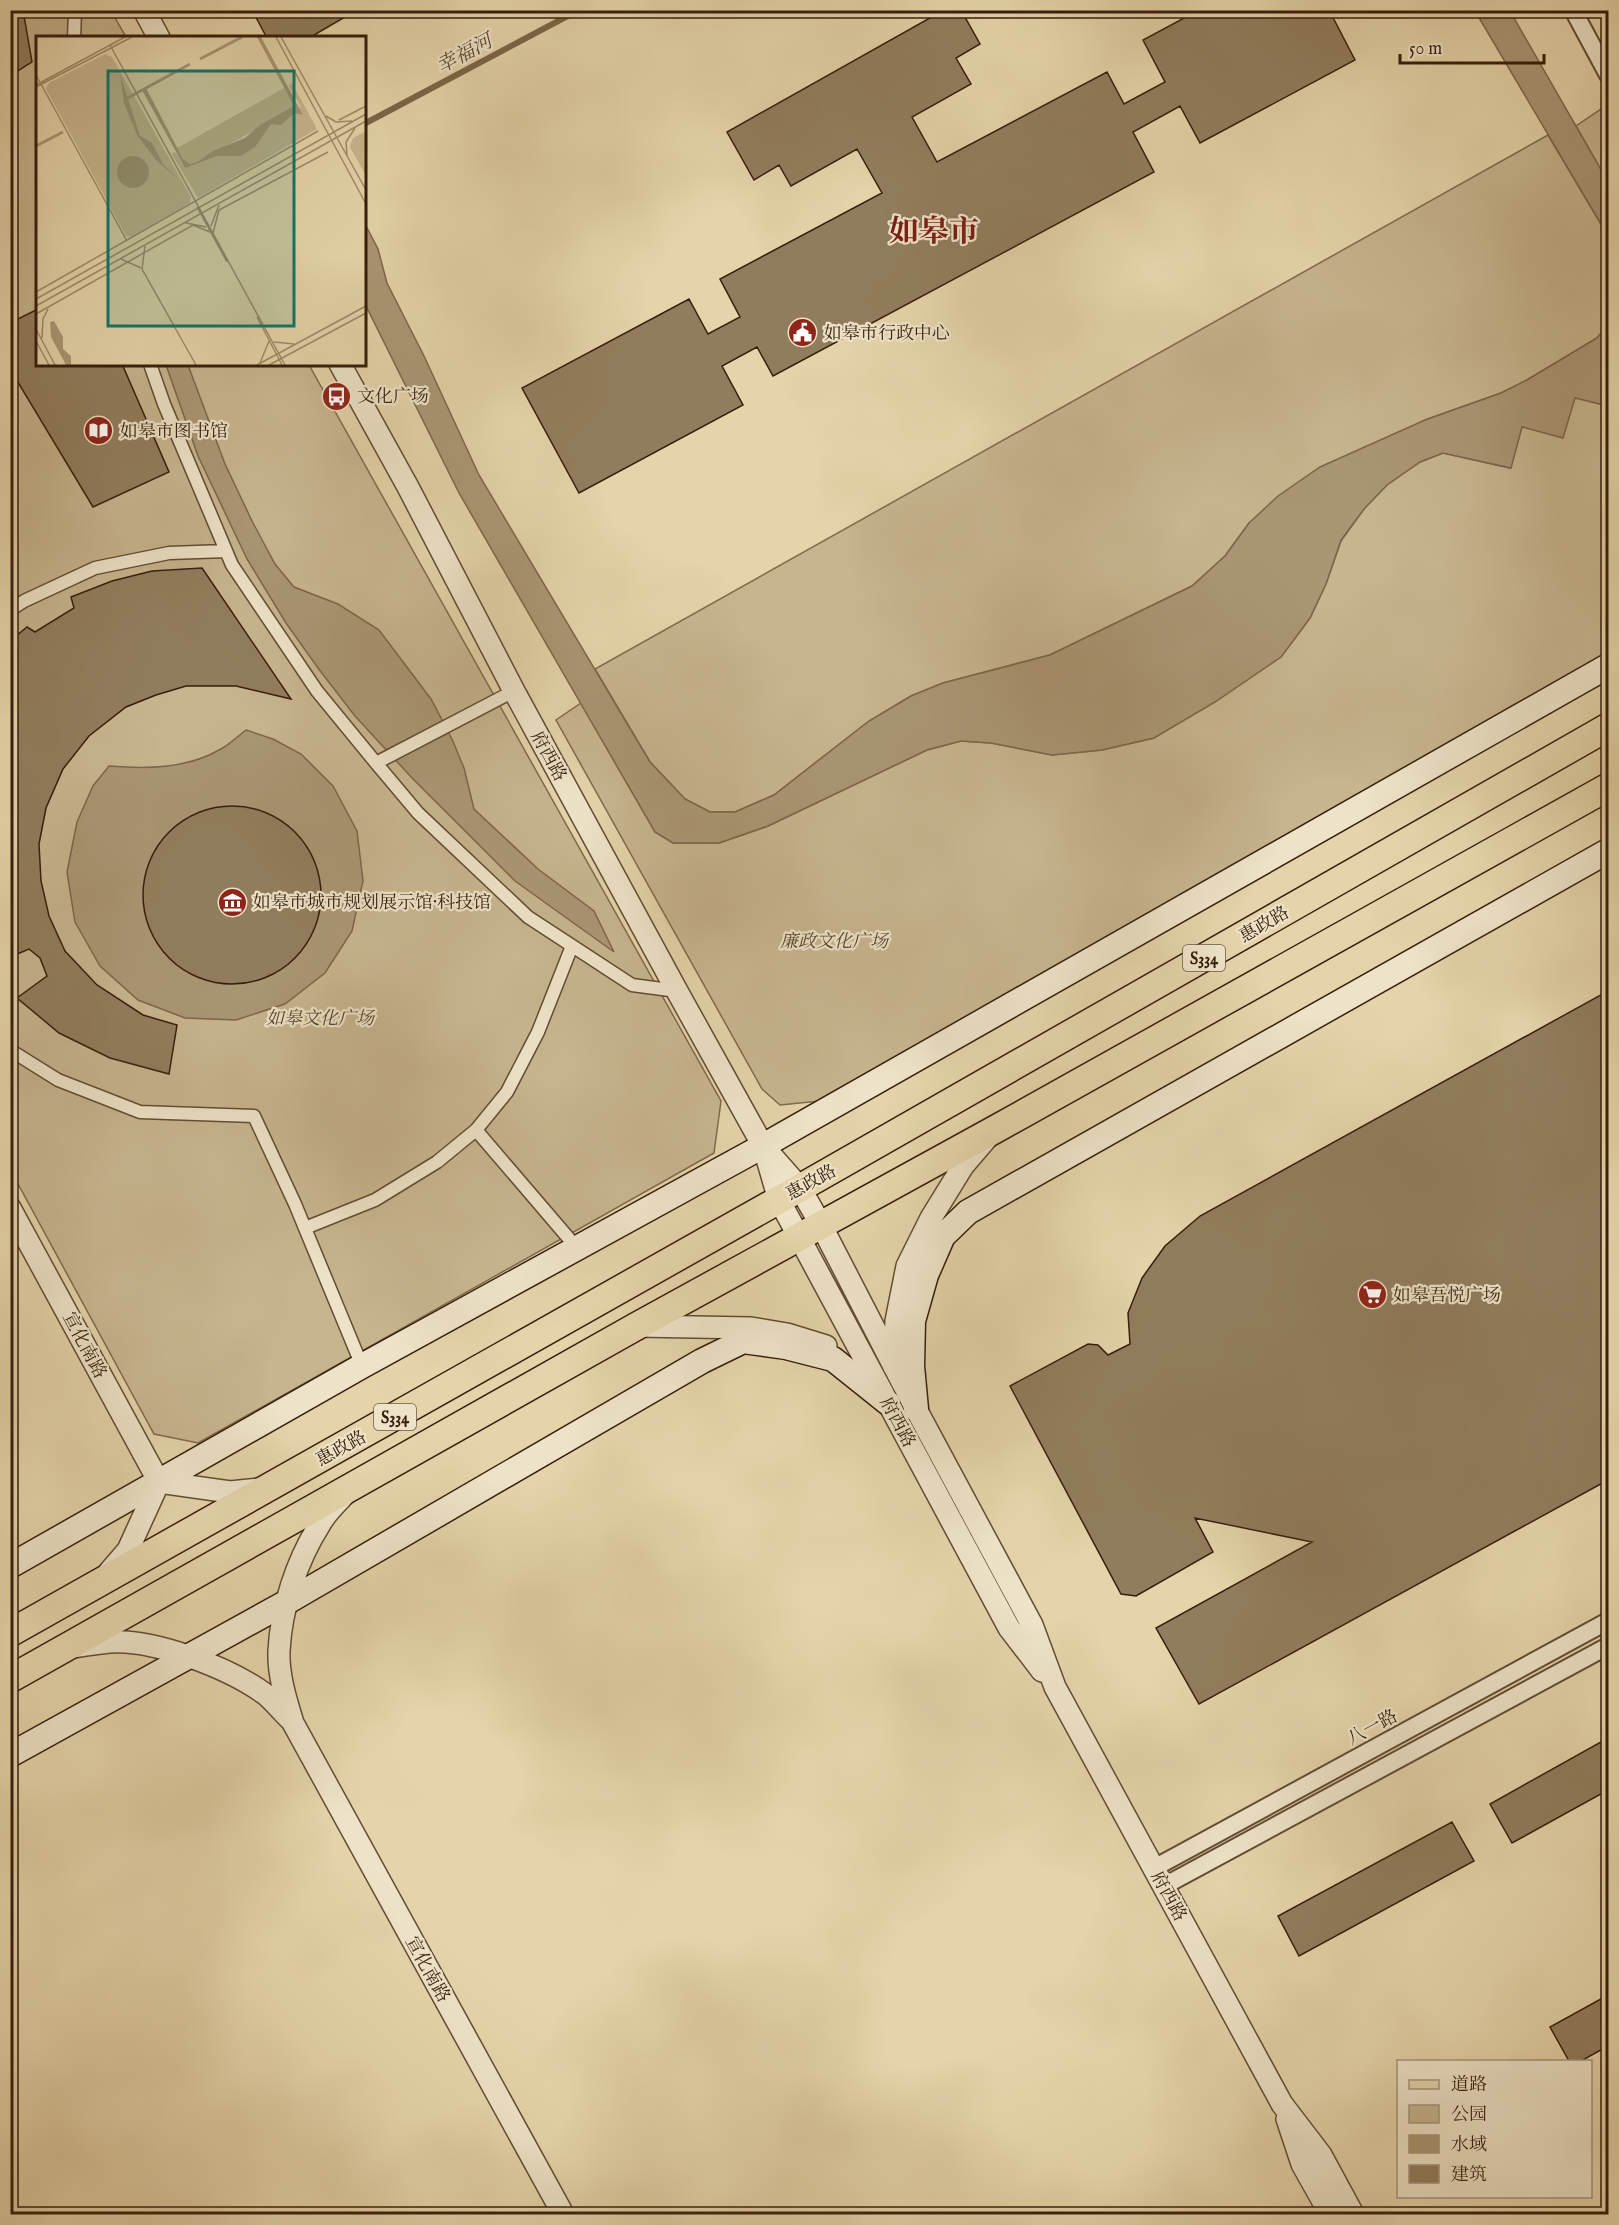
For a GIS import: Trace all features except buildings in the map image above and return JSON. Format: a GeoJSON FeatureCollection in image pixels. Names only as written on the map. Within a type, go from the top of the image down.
{"type":"FeatureCollection","features":[{"type":"Feature","properties":{"kind":"main road"},"geometry":{"type":"LineString","coordinates":[[10,1566],[362,1366],[763,1146],[1608,666]]}},
{"type":"Feature","properties":{"kind":"main road","name":"惠政路"},"geometry":{"type":"LineString","coordinates":[[10,1633],[790,1194],[1608,727]]}},
{"type":"Feature","properties":{"kind":"main road","name":"S334"},"geometry":{"type":"LineString","coordinates":[[10,1679],[637,1326],[994,1130],[1608,787]]}},
{"type":"Feature","properties":{"kind":"main road"},"geometry":{"type":"LineString","coordinates":[[916,1409],[912,1366],[913,1321],[926,1275],[943,1236],[968,1212],[1608,851]]}},
{"type":"Feature","properties":{"kind":"main road"},"geometry":{"type":"LineString","coordinates":[[10,1755],[286,1602],[702,1361],[742,1341],[786,1347],[833,1359],[888,1403]]}},
{"type":"Feature","properties":{"kind":"street"},"geometry":{"type":"LineString","coordinates":[[74,36],[75,10]]}},
{"type":"Feature","properties":{"kind":"street"},"geometry":{"type":"LineString","coordinates":[[144,10],[158,36]]}},
{"type":"Feature","properties":{"kind":"street"},"geometry":{"type":"LineString","coordinates":[[1573,10],[1608,75]]}},
{"type":"Feature","properties":{"kind":"street"},"geometry":{"type":"LineString","coordinates":[[151,366],[164,404],[232,565],[317,691],[376,764],[418,813],[528,917],[632,985],[677,991]]}},
{"type":"Feature","properties":{"kind":"street","name":"府西路"},"geometry":{"type":"LineString","coordinates":[[341,366],[408,486],[514,691],[677,991],[810,1231],[894,1368],[1032,1625],[1054,1687]]}},
{"type":"Feature","properties":{"kind":"street"},"geometry":{"type":"LineString","coordinates":[[10,610],[24,601],[95,568],[169,553],[226,551]]}},
{"type":"Feature","properties":{"kind":"street"},"geometry":{"type":"LineString","coordinates":[[376,764],[514,691]]}},
{"type":"Feature","properties":{"kind":"street"},"geometry":{"type":"LineString","coordinates":[[305,1228],[375,1200],[437,1162],[476,1130],[507,1092],[538,1032],[572,946]]}},
{"type":"Feature","properties":{"kind":"street"},"geometry":{"type":"LineString","coordinates":[[10,1050],[58,1080],[140,1112],[254,1116],[305,1228],[362,1366]]}},
{"type":"Feature","properties":{"kind":"street"},"geometry":{"type":"LineString","coordinates":[[476,1130],[577,1248]]}},
{"type":"Feature","properties":{"kind":"street"},"geometry":{"type":"LineString","coordinates":[[894,1368],[896,1321],[907,1266],[931,1218],[963,1166],[994,1130]]}},
{"type":"Feature","properties":{"kind":"street","name":"宣化南路"},"geometry":{"type":"LineString","coordinates":[[10,1208],[159,1482]]}},
{"type":"Feature","properties":{"kind":"street","name":"府西路"},"geometry":{"type":"LineString","coordinates":[[810,1231],[871,1371],[1009,1628],[1054,1687],[1282,2104],[1321,2155],[1353,2214]]}},
{"type":"Feature","properties":{"kind":"street"},"geometry":{"type":"LineString","coordinates":[[637,1326],[751,1328],[787,1334],[833,1348],[871,1371]]}},
{"type":"Feature","properties":{"kind":"street"},"geometry":{"type":"LineString","coordinates":[[98,1584],[129,1550],[159,1482],[230,1492],[271,1487]]}},
{"type":"Feature","properties":{"kind":"street"},"geometry":{"type":"LineString","coordinates":[[293,1723],[283,1690],[279,1651],[286,1602],[301,1560],[320,1522],[348,1490]]}},
{"type":"Feature","properties":{"kind":"street","name":"八一路"},"geometry":{"type":"LineString","coordinates":[[1159,1877],[1608,1621]]}},
{"type":"Feature","properties":{"kind":"street"},"geometry":{"type":"LineString","coordinates":[[64,1648],[112,1642],[148,1644],[187,1656],[239,1678],[266,1695],[293,1723]]}},
{"type":"Feature","properties":{"kind":"street"},"geometry":{"type":"LineString","coordinates":[[1159,1877],[1608,1646]]}},
{"type":"Feature","properties":{"kind":"street","name":"宣化南路"},"geometry":{"type":"LineString","coordinates":[[293,1723],[563,2214]]}},
{"type":"Feature","properties":{"kind":"street","name":"府西路"},"geometry":{"type":"LineString","coordinates":[[1282,2104],[1302,2164],[1330,2214]]}},
{"type":"Feature","properties":{"kind":"green space","name":"如皋文化广场"},"geometry":{"type":"Polygon","coordinates":[[[10,11],[111,11],[125,36],[36,36],[36,366],[310,366],[721,1101],[714,1153],[198,1443],[154,1434],[11,1171],[10,11]]]}},
{"type":"Feature","properties":{"kind":"green space"},"geometry":{"type":"Polygon","coordinates":[[[1607,105],[1608,109],[1608,182],[1576,126],[1607,105]]]}},
{"type":"Feature","properties":{"kind":"green space"},"geometry":{"type":"Polygon","coordinates":[[[1548,135],[1608,236],[1608,325],[1597,338],[1501,393],[1425,420],[1249,523],[1225,556],[1192,586],[1050,655],[943,683],[911,696],[869,721],[774,795],[735,812],[710,812],[685,799],[650,762],[595,669],[1548,135]]]}},
{"type":"Feature","properties":{"kind":"green space","name":"廉政文化广场"},"geometry":{"type":"Polygon","coordinates":[[[1575,397],[1608,406],[1608,657],[820,1101],[780,1105],[762,1089],[556,720],[581,703],[655,832],[673,843],[719,843],[768,826],[927,750],[961,741],[991,743],[1052,755],[1102,750],[1154,738],[1281,657],[1310,618],[1326,584],[1341,541],[1364,509],[1387,485],[1420,462],[1443,453],[1510,468],[1522,427],[1575,397]]]}},
{"type":"Feature","properties":{"kind":"water"},"geometry":{"type":"Polygon","coordinates":[[[1475,11],[1510,11],[1608,182],[1608,236],[1475,11]]]}},
{"type":"Feature","properties":{"kind":"water"},"geometry":{"type":"Polygon","coordinates":[[[366,226],[378,249],[387,283],[424,356],[479,475],[650,762],[685,799],[710,812],[735,812],[774,795],[869,721],[911,696],[943,683],[1050,655],[1192,586],[1225,556],[1249,523],[1278,496],[1320,467],[1425,420],[1501,393],[1597,338],[1608,325],[1608,406],[1575,398],[1563,438],[1522,427],[1511,468],[1443,453],[1420,462],[1387,485],[1364,509],[1341,540],[1326,584],[1310,618],[1281,657],[1215,702],[1154,738],[1102,750],[1052,755],[991,743],[961,741],[927,750],[768,826],[719,843],[673,843],[655,832],[459,493],[366,306],[366,226]]]}},
{"type":"Feature","properties":{"kind":"water"},"geometry":{"type":"Polygon","coordinates":[[[166,366],[188,366],[225,464],[275,564],[294,587],[338,604],[379,630],[431,699],[464,768],[474,809],[538,869],[594,911],[614,952],[515,881],[412,778],[355,716],[286,623],[247,559],[198,456],[166,366]]]}},
{"type":"Feature","properties":{"kind":"water"},"geometry":{"type":"Polygon","coordinates":[[[246,730],[273,739],[301,754],[333,786],[357,831],[363,881],[352,931],[325,973],[285,1004],[236,1020],[185,1018],[138,1000],[100,966],[75,922],[67,872],[77,822],[93,786],[109,766],[151,767],[193,761],[223,748],[246,730]]]}},
{"type":"Feature","properties":{"kind":"waterway","name":"幸福河"},"geometry":{"type":"LineString","coordinates":[[366,123],[579,10]]}},
{"type":"Feature","properties":{"kind":"place","name":"如皋市行政中心"},"geometry":{"type":"Point","coordinates":[803,333]}},
{"type":"Feature","properties":{"kind":"place","name":"文化广场"},"geometry":{"type":"Point","coordinates":[336,396]}},
{"type":"Feature","properties":{"kind":"place","name":"如皋市图书馆"},"geometry":{"type":"Point","coordinates":[99,431]}},
{"type":"Feature","properties":{"kind":"place","name":"如皋市城市规划展示馆·科技馆"},"geometry":{"type":"Point","coordinates":[232,902]}},
{"type":"Feature","properties":{"kind":"place","name":"如皋吾悦广场"},"geometry":{"type":"Point","coordinates":[1372,1295]}},
{"type":"Feature","properties":{"kind":"district","name":"如皋市"},"geometry":{"type":"Point","coordinates":[934,231]}}]}
